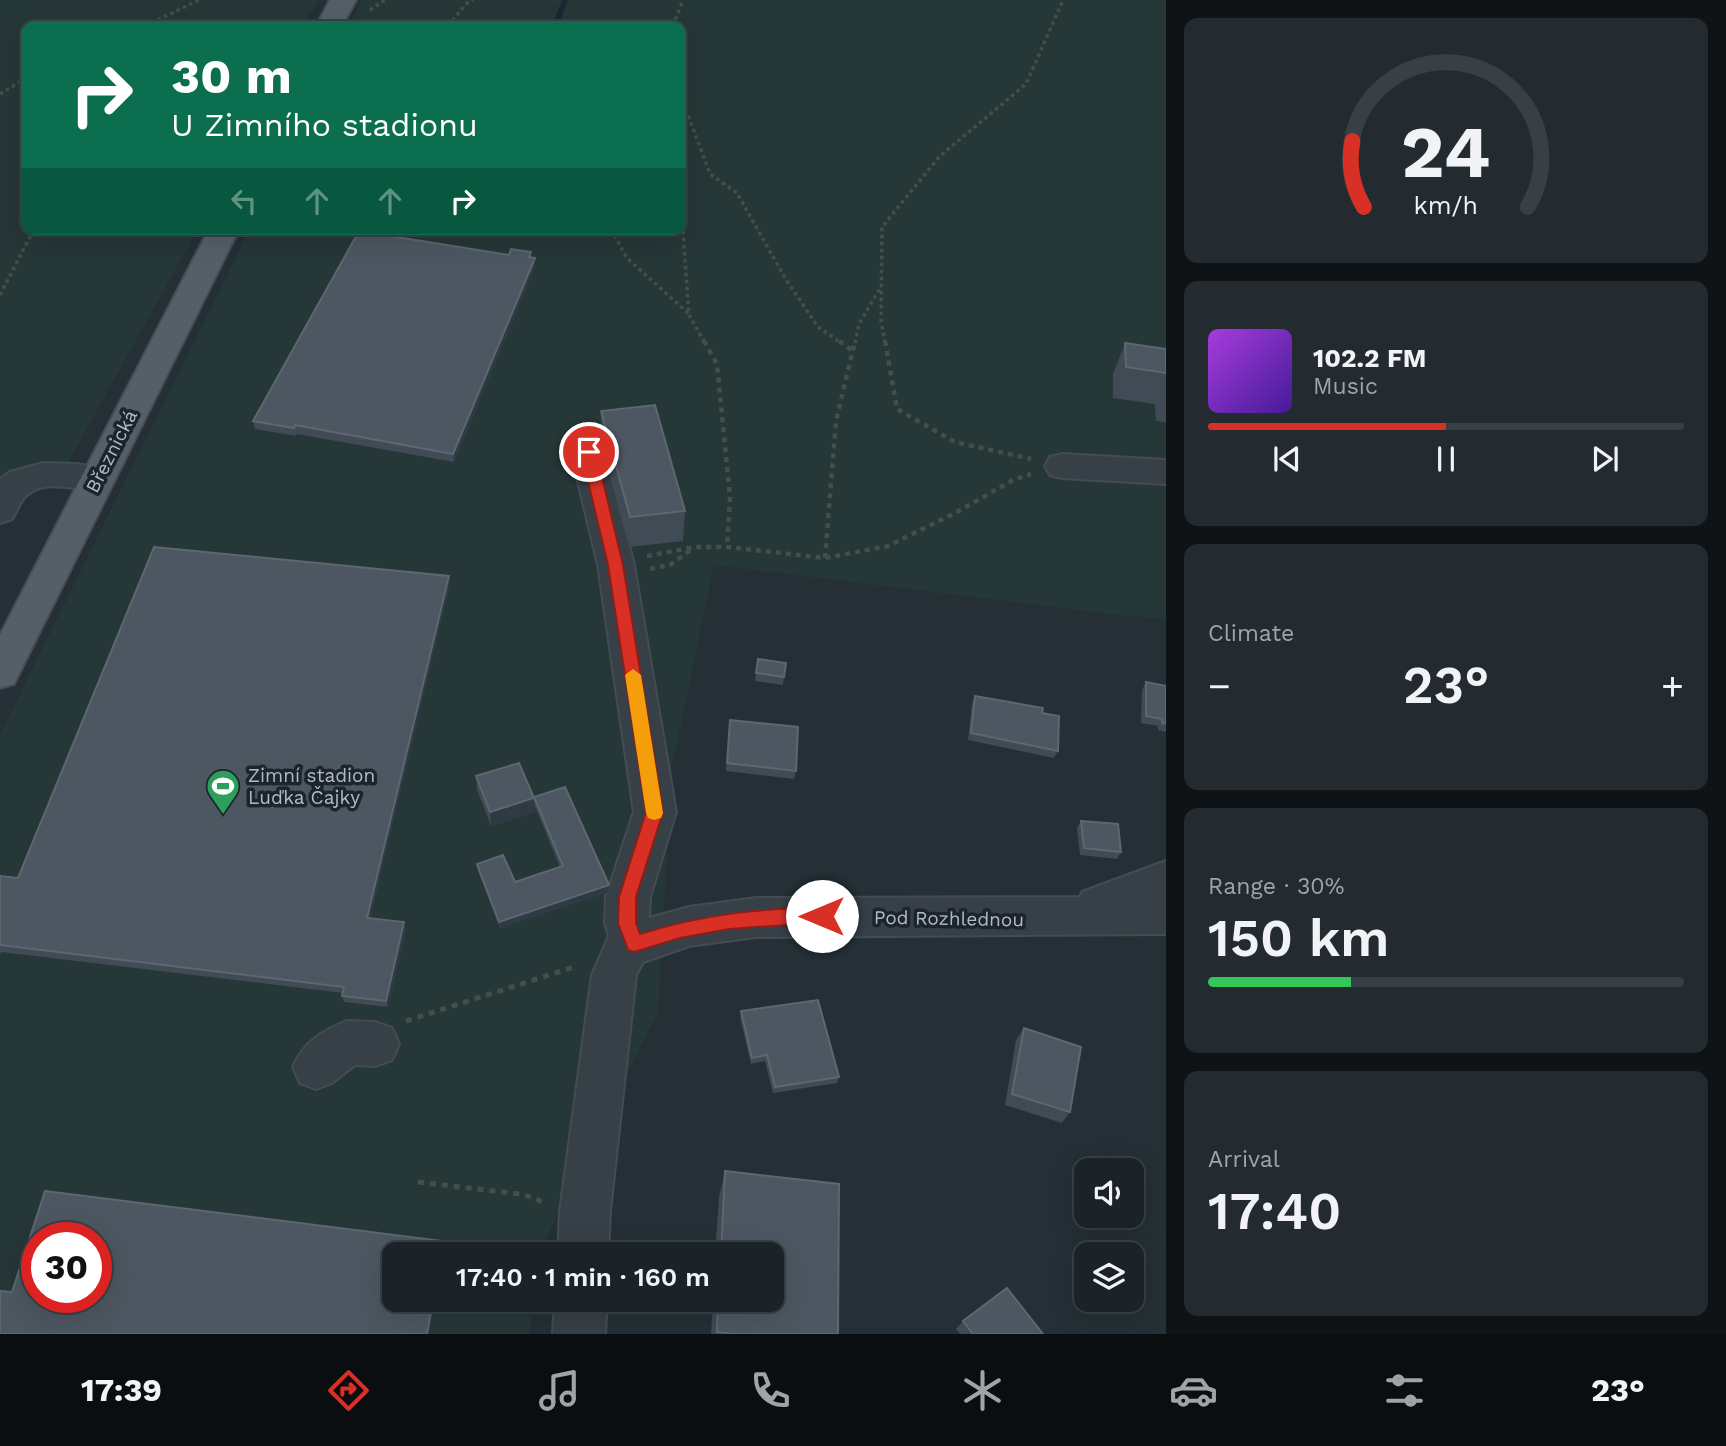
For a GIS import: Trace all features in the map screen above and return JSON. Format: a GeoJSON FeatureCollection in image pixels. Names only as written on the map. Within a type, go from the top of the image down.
{"type":"FeatureCollection","features":[{"type":"Feature","properties":{"kind":"main road"},"geometry":{"type":"LineString","coordinates":[[332,21],[343,0]]}},
{"type":"Feature","properties":{"kind":"main road","name":"Březnická"},"geometry":{"type":"LineString","coordinates":[[0,673],[221,235]]}},
{"type":"Feature","properties":{"kind":"street"},"geometry":{"type":"LineString","coordinates":[[573,1225],[614,975],[628,948],[628,897],[655,812],[621,571],[589,452]]}},
{"type":"Feature","properties":{"kind":"street"},"geometry":{"type":"LineString","coordinates":[[1062,466],[1166,472]]}},
{"type":"Feature","properties":{"kind":"street"},"geometry":{"type":"LineString","coordinates":[[0,510],[13,487],[22,481],[46,476],[97,479]]}},
{"type":"Feature","properties":{"kind":"street"},"geometry":{"type":"LineString","coordinates":[[1062,919],[1166,880]]}},
{"type":"Feature","properties":{"kind":"street","name":"Pod Rozhlednou"},"geometry":{"type":"LineString","coordinates":[[628,948],[680,930],[772,916],[1062,919],[1166,915]]}},
{"type":"Feature","properties":{"kind":"street"},"geometry":{"type":"LineString","coordinates":[[316,1067],[347,1043],[376,1044]]}},
{"type":"Feature","properties":{"kind":"street"},"geometry":{"type":"LineString","coordinates":[[579,1334],[580,1312]]}},
{"type":"Feature","properties":{"kind":"path"},"geometry":{"type":"LineString","coordinates":[[155,21],[199,0]]}},
{"type":"Feature","properties":{"kind":"path"},"geometry":{"type":"LineString","coordinates":[[452,21],[466,4],[473,0]]}},
{"type":"Feature","properties":{"kind":"path"},"geometry":{"type":"LineString","coordinates":[[675,21],[683,0]]}},
{"type":"Feature","properties":{"kind":"path"},"geometry":{"type":"LineString","coordinates":[[1062,466],[955,442],[898,409],[881,320],[881,285],[882,226],[940,156],[1026,84],[1063,0]]}},
{"type":"Feature","properties":{"kind":"path"},"geometry":{"type":"LineString","coordinates":[[0,94],[21,81]]}},
{"type":"Feature","properties":{"kind":"path"},"geometry":{"type":"LineString","coordinates":[[686,109],[710,174],[737,193],[785,278],[818,327],[853,351]]}},
{"type":"Feature","properties":{"kind":"path"},"geometry":{"type":"LineString","coordinates":[[0,295],[31,235]]}},
{"type":"Feature","properties":{"kind":"path"},"geometry":{"type":"LineString","coordinates":[[614,235],[626,258],[689,315],[717,364],[730,497],[727,547]]}},
{"type":"Feature","properties":{"kind":"path"},"geometry":{"type":"LineString","coordinates":[[683,235],[689,315]]}},
{"type":"Feature","properties":{"kind":"path"},"geometry":{"type":"LineString","coordinates":[[825,558],[836,421],[859,324],[881,285]]}},
{"type":"Feature","properties":{"kind":"path"},"geometry":{"type":"LineString","coordinates":[[621,571],[633,559],[695,547],[727,547],[825,558],[888,546],[957,512],[1013,480]]}},
{"type":"Feature","properties":{"kind":"path"},"geometry":{"type":"LineString","coordinates":[[621,571],[670,565],[695,547]]}},
{"type":"Feature","properties":{"kind":"path"},"geometry":{"type":"LineString","coordinates":[[376,1044],[381,1030],[628,948]]}},
{"type":"Feature","properties":{"kind":"path"},"geometry":{"type":"LineString","coordinates":[[418,1182],[535,1198],[573,1225]]}},
{"type":"Feature","properties":{"kind":"shaded area"},"geometry":{"type":"Polygon","coordinates":[[[0,0],[318,0],[307,21],[21,21],[21,235],[195,235],[66,466],[11,476],[0,475],[0,0]]]}},
{"type":"Feature","properties":{"kind":"shaded area"},"geometry":{"type":"Polygon","coordinates":[[[362,0],[1166,0],[1166,619],[714,565],[672,768],[658,1012],[544,1242],[382,1242],[382,1312],[532,1312],[530,1334],[0,1334],[0,734],[247,235],[686,235],[686,21],[352,21],[362,0]]]}},
{"type":"Feature","properties":{"kind":"building"},"geometry":{"type":"Polygon","coordinates":[[[357,235],[384,235],[509,255],[511,249],[531,252],[529,257],[535,258],[453,454],[295,425],[294,428],[253,421],[357,235]]]}},
{"type":"Feature","properties":{"kind":"building"},"geometry":{"type":"Polygon","coordinates":[[[1125,343],[1166,349],[1166,373],[1126,367],[1125,343]]]}},
{"type":"Feature","properties":{"kind":"building"},"geometry":{"type":"Polygon","coordinates":[[[655,405],[685,511],[630,517],[601,411],[655,405]]]}},
{"type":"Feature","properties":{"kind":"building","name":"Zimní stadion Luďka Čajky"},"geometry":{"type":"Polygon","coordinates":[[[154,547],[449,576],[367,918],[404,922],[386,1001],[342,996],[344,987],[0,945],[0,876],[18,878],[154,547]]]}},
{"type":"Feature","properties":{"kind":"building"},"geometry":{"type":"Polygon","coordinates":[[[758,659],[786,663],[784,677],[756,673],[758,659]]]}},
{"type":"Feature","properties":{"kind":"building"},"geometry":{"type":"Polygon","coordinates":[[[1146,682],[1166,686],[1166,724],[1162,723],[1162,719],[1146,716],[1146,682]]]}},
{"type":"Feature","properties":{"kind":"building"},"geometry":{"type":"Polygon","coordinates":[[[975,696],[1043,708],[1042,713],[1059,716],[1058,751],[971,733],[975,696]]]}},
{"type":"Feature","properties":{"kind":"building"},"geometry":{"type":"Polygon","coordinates":[[[730,720],[798,727],[796,771],[727,763],[730,720]]]}},
{"type":"Feature","properties":{"kind":"building"},"geometry":{"type":"Polygon","coordinates":[[[519,763],[534,798],[490,812],[476,776],[519,763]]]}},
{"type":"Feature","properties":{"kind":"building"},"geometry":{"type":"Polygon","coordinates":[[[565,787],[609,885],[499,922],[477,864],[503,855],[515,882],[563,866],[534,797],[565,787]]]}},
{"type":"Feature","properties":{"kind":"building"},"geometry":{"type":"Polygon","coordinates":[[[1081,821],[1118,824],[1121,852],[1084,848],[1081,821]]]}},
{"type":"Feature","properties":{"kind":"building"},"geometry":{"type":"Polygon","coordinates":[[[818,1000],[839,1077],[775,1087],[767,1055],[752,1058],[741,1011],[818,1000]]]}},
{"type":"Feature","properties":{"kind":"building"},"geometry":{"type":"Polygon","coordinates":[[[1024,1028],[1081,1047],[1070,1112],[1012,1094],[1024,1028]]]}},
{"type":"Feature","properties":{"kind":"building"},"geometry":{"type":"Polygon","coordinates":[[[725,1171],[839,1184],[838,1334],[717,1332],[718,1312],[784,1312],[784,1242],[722,1242],[725,1171]]]}},
{"type":"Feature","properties":{"kind":"building"},"geometry":{"type":"Polygon","coordinates":[[[45,1191],[443,1241],[382,1242],[382,1312],[431,1312],[427,1334],[0,1334],[0,1291],[12,1292],[21,1264],[21,1313],[112,1313],[112,1222],[35,1222],[45,1191]]]}},
{"type":"Feature","properties":{"kind":"building"},"geometry":{"type":"Polygon","coordinates":[[[1007,1288],[1043,1334],[973,1334],[963,1321],[1007,1288]]]}},
{"type":"Feature","properties":{"kind":"waterway"},"geometry":{"type":"LineString","coordinates":[[557,21],[565,0]]}},
{"type":"Feature","properties":{"kind":"slow traffic"},"geometry":{"type":"LineString","coordinates":[[633,675],[654,813]]}},
{"type":"Feature","properties":{"kind":"place","name":"Zimní stadion Luďka Čajky"},"geometry":{"type":"Point","coordinates":[223,816]}},
{"type":"Feature","properties":{"kind":"route"},"geometry":{"type":"LineString","coordinates":[[589,452],[616,565],[655,812],[628,897],[627,923],[634,944],[680,930],[729,920],[772,916],[822,916]]}}]}
